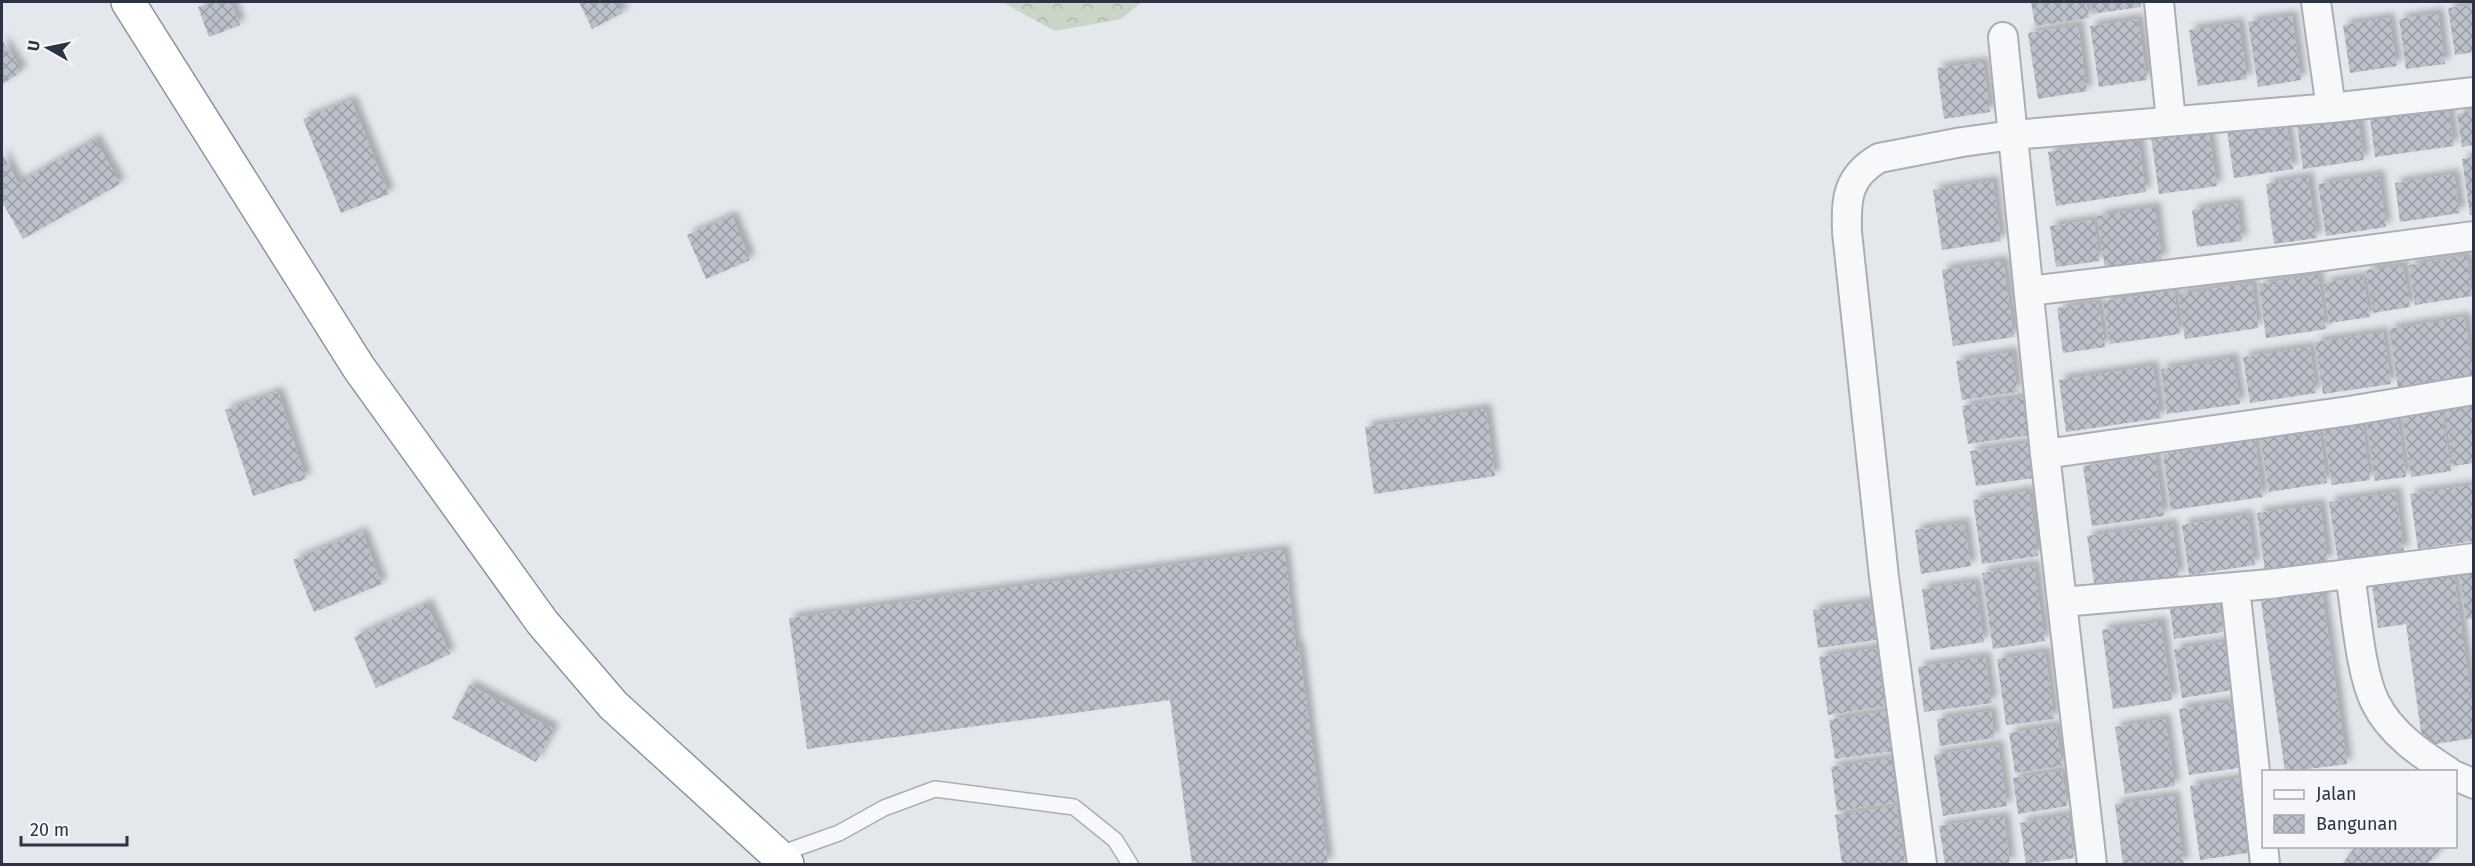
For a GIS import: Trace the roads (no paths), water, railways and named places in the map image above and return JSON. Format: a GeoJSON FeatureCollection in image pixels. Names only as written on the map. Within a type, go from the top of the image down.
{"type":"FeatureCollection","features":[{"type":"Feature","properties":{"kind":"highway"},"geometry":{"type":"LineString","coordinates":[[128,2],[359,368],[542,622],[613,705],[782,860]]}},
{"type":"Feature","properties":{"kind":"street"},"geometry":{"type":"LineString","coordinates":[[2159,2],[2170,121]]}},
{"type":"Feature","properties":{"kind":"street"},"geometry":{"type":"LineString","coordinates":[[2316,2],[2331,108]]}},
{"type":"Feature","properties":{"kind":"street"},"geometry":{"type":"LineString","coordinates":[[2003,37],[2045,454],[2092,864]]}},
{"type":"Feature","properties":{"kind":"street"},"geometry":{"type":"LineString","coordinates":[[1922,864],[1883,566],[1847,232],[1848,194],[1852,183],[1868,165],[1879,158],[1920,149],[2013,135],[2331,108],[2474,92]]}},
{"type":"Feature","properties":{"kind":"street"},"geometry":{"type":"LineString","coordinates":[[2029,291],[2474,236]]}},
{"type":"Feature","properties":{"kind":"street"},"geometry":{"type":"LineString","coordinates":[[2045,454],[2349,411],[2474,390]]}},
{"type":"Feature","properties":{"kind":"street"},"geometry":{"type":"LineString","coordinates":[[2062,602],[2350,575],[2474,558]]}},
{"type":"Feature","properties":{"kind":"street"},"geometry":{"type":"LineString","coordinates":[[2350,575],[2368,683],[2376,703],[2388,721],[2416,750],[2447,770]]}},
{"type":"Feature","properties":{"kind":"street"},"geometry":{"type":"LineString","coordinates":[[2235,587],[2262,836]]}},
{"type":"Feature","properties":{"kind":"street"},"geometry":{"type":"LineString","coordinates":[[2457,776],[2474,784]]}},
{"type":"Feature","properties":{"kind":"street"},"geometry":{"type":"LineString","coordinates":[[2263,848],[2265,864]]}},
{"type":"Feature","properties":{"kind":"lane"},"geometry":{"type":"LineString","coordinates":[[782,860],[884,808],[935,789],[1074,807],[1116,840],[1130,864]]}}]}
